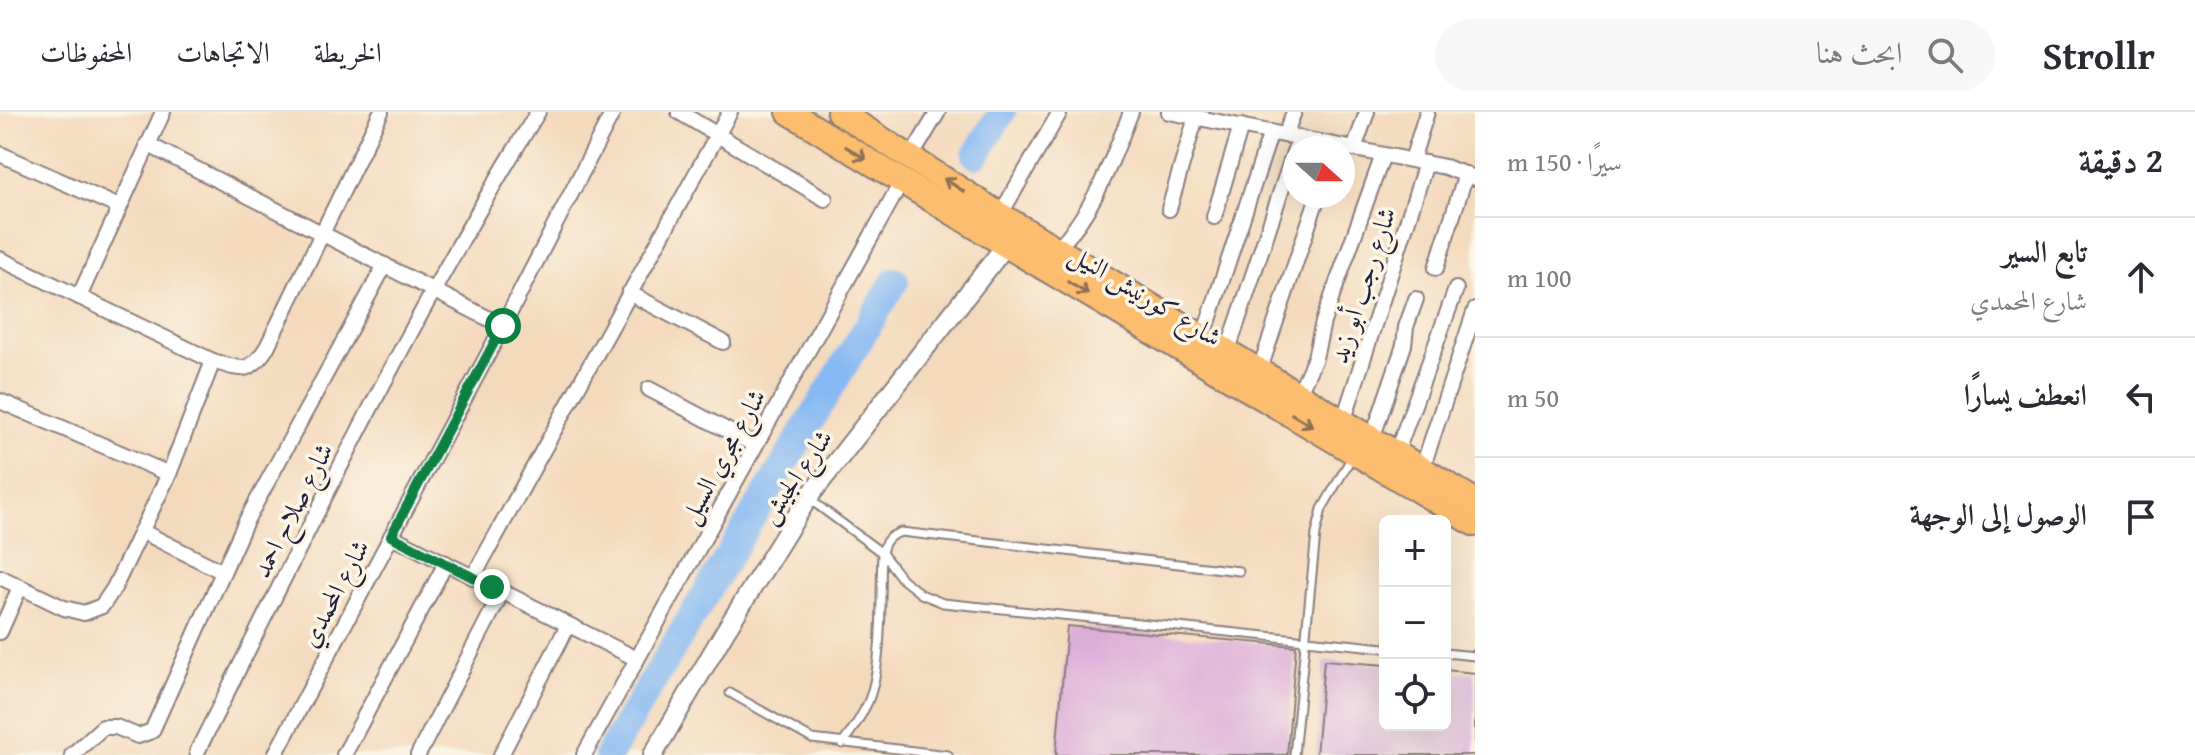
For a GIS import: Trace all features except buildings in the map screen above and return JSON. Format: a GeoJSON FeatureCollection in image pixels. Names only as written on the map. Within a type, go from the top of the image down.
{"type":"FeatureCollection","features":[{"type":"Feature","properties":{"kind":"highway","name":"شارع كورنيش النيل"},"geometry":{"type":"LineString","coordinates":[[789,112],[1006,245],[1363,446],[1475,524]]}},
{"type":"Feature","properties":{"kind":"highway","name":"شارع كورنيش النيل"},"geometry":{"type":"LineString","coordinates":[[839,112],[1000,215],[1343,422],[1363,446],[1396,454],[1475,501]]}},
{"type":"Feature","properties":{"kind":"street"},"geometry":{"type":"LineString","coordinates":[[79,297],[163,112]]}},
{"type":"Feature","properties":{"kind":"street"},"geometry":{"type":"LineString","coordinates":[[0,259],[213,361],[236,368],[249,368],[258,361],[381,112]]}},
{"type":"Feature","properties":{"kind":"street","name":"شارع صلاح احمد"},"geometry":{"type":"LineString","coordinates":[[197,752],[333,482],[435,291],[538,112]]}},
{"type":"Feature","properties":{"kind":"street","name":"شارع المحمدي"},"geometry":{"type":"LineString","coordinates":[[275,755],[613,112]]}},
{"type":"Feature","properties":{"kind":"street"},"geometry":{"type":"LineString","coordinates":[[679,112],[825,199]]}},
{"type":"Feature","properties":{"kind":"street"},"geometry":{"type":"LineString","coordinates":[[473,577],[730,112]]}},
{"type":"Feature","properties":{"kind":"street"},"geometry":{"type":"LineString","coordinates":[[911,157],[938,112]]}},
{"type":"Feature","properties":{"kind":"street"},"geometry":{"type":"LineString","coordinates":[[1000,215],[1060,112]]}},
{"type":"Feature","properties":{"kind":"street"},"geometry":{"type":"LineString","coordinates":[[1057,249],[1072,234],[1095,200],[1131,112]]}},
{"type":"Feature","properties":{"kind":"street"},"geometry":{"type":"LineString","coordinates":[[1169,112],[1234,121],[1283,138]]}},
{"type":"Feature","properties":{"kind":"street"},"geometry":{"type":"LineString","coordinates":[[1290,136],[1294,112]]}},
{"type":"Feature","properties":{"kind":"street"},"geometry":{"type":"LineString","coordinates":[[1355,146],[1367,112]]}},
{"type":"Feature","properties":{"kind":"street","name":"شارع رجب أبو زيد"},"geometry":{"type":"LineString","coordinates":[[1343,422],[1419,162],[1427,112]]}},
{"type":"Feature","properties":{"kind":"street"},"geometry":{"type":"LineString","coordinates":[[1169,209],[1196,117]]}},
{"type":"Feature","properties":{"kind":"street"},"geometry":{"type":"LineString","coordinates":[[1214,217],[1234,121]]}},
{"type":"Feature","properties":{"kind":"street"},"geometry":{"type":"LineString","coordinates":[[147,144],[503,326]]}},
{"type":"Feature","properties":{"kind":"street"},"geometry":{"type":"LineString","coordinates":[[1355,149],[1470,176],[1436,268]]}},
{"type":"Feature","properties":{"kind":"street"},"geometry":{"type":"LineString","coordinates":[[0,154],[119,207]]}},
{"type":"Feature","properties":{"kind":"street"},"geometry":{"type":"LineString","coordinates":[[1203,338],[1283,154]]}},
{"type":"Feature","properties":{"kind":"street"},"geometry":{"type":"LineString","coordinates":[[1298,395],[1315,358],[1323,322],[1383,155]]}},
{"type":"Feature","properties":{"kind":"street"},"geometry":{"type":"LineString","coordinates":[[1227,353],[1283,161]]}},
{"type":"Feature","properties":{"kind":"street","name":"شارع مجري السيل"},"geometry":{"type":"LineString","coordinates":[[584,755],[902,181]]}},
{"type":"Feature","properties":{"kind":"street"},"geometry":{"type":"LineString","coordinates":[[1259,372],[1314,208]]}},
{"type":"Feature","properties":{"kind":"street","name":"شارع الجيش"},"geometry":{"type":"LineString","coordinates":[[653,755],[808,498],[1006,245]]}},
{"type":"Feature","properties":{"kind":"street"},"geometry":{"type":"LineString","coordinates":[[72,755],[103,727],[116,727],[138,736],[152,731],[245,523],[385,265]]}},
{"type":"Feature","properties":{"kind":"street"},"geometry":{"type":"LineString","coordinates":[[1396,454],[1456,289]]}},
{"type":"Feature","properties":{"kind":"street"},"geometry":{"type":"LineString","coordinates":[[629,293],[723,342]]}},
{"type":"Feature","properties":{"kind":"street"},"geometry":{"type":"LineString","coordinates":[[1363,446],[1404,345],[1406,327],[1416,299]]}},
{"type":"Feature","properties":{"kind":"street"},"geometry":{"type":"LineString","coordinates":[[1422,469],[1475,310]]}},
{"type":"Feature","properties":{"kind":"street"},"geometry":{"type":"LineString","coordinates":[[0,577],[64,608],[84,613],[102,606],[114,588],[169,474],[213,361]]}},
{"type":"Feature","properties":{"kind":"street"},"geometry":{"type":"LineString","coordinates":[[649,389],[755,445]]}},
{"type":"Feature","properties":{"kind":"street"},"geometry":{"type":"LineString","coordinates":[[0,401],[169,474]]}},
{"type":"Feature","properties":{"kind":"street"},"geometry":{"type":"LineString","coordinates":[[141,531],[223,572]]}},
{"type":"Feature","properties":{"kind":"street"},"geometry":{"type":"LineString","coordinates":[[391,536],[637,659]]}},
{"type":"Feature","properties":{"kind":"street"},"geometry":{"type":"LineString","coordinates":[[344,755],[446,563]]}},
{"type":"Feature","properties":{"kind":"street"},"geometry":{"type":"LineString","coordinates":[[0,632],[20,587]]}},
{"type":"Feature","properties":{"kind":"street"},"geometry":{"type":"LineString","coordinates":[[418,755],[502,592]]}},
{"type":"Feature","properties":{"kind":"street"},"geometry":{"type":"LineString","coordinates":[[501,755],[568,625]]}},
{"type":"Feature","properties":{"kind":"lane"},"geometry":{"type":"LineString","coordinates":[[1294,755],[1318,521],[1328,497],[1363,446]]}},
{"type":"Feature","properties":{"kind":"lane"},"geometry":{"type":"LineString","coordinates":[[808,498],[882,553],[902,579],[921,594],[943,603],[1379,647]]}},
{"type":"Feature","properties":{"kind":"lane"},"geometry":{"type":"LineString","coordinates":[[842,744],[869,699],[875,674],[882,553],[884,543],[891,535],[901,532],[1239,571]]}},
{"type":"Feature","properties":{"kind":"lane"},"geometry":{"type":"LineString","coordinates":[[1451,654],[1475,656]]}},
{"type":"Feature","properties":{"kind":"lane"},"geometry":{"type":"LineString","coordinates":[[730,693],[798,734],[812,739],[948,755]]}},
{"type":"Feature","properties":{"kind":"waterway"},"geometry":{"type":"LineString","coordinates":[[976,155],[1002,112]]}},
{"type":"Feature","properties":{"kind":"waterway"},"geometry":{"type":"LineString","coordinates":[[608,755],[895,281]]}},
{"type":"Feature","properties":{"kind":"route"},"geometry":{"type":"LineString","coordinates":[[492,587],[391,536],[503,326]]}}]}
